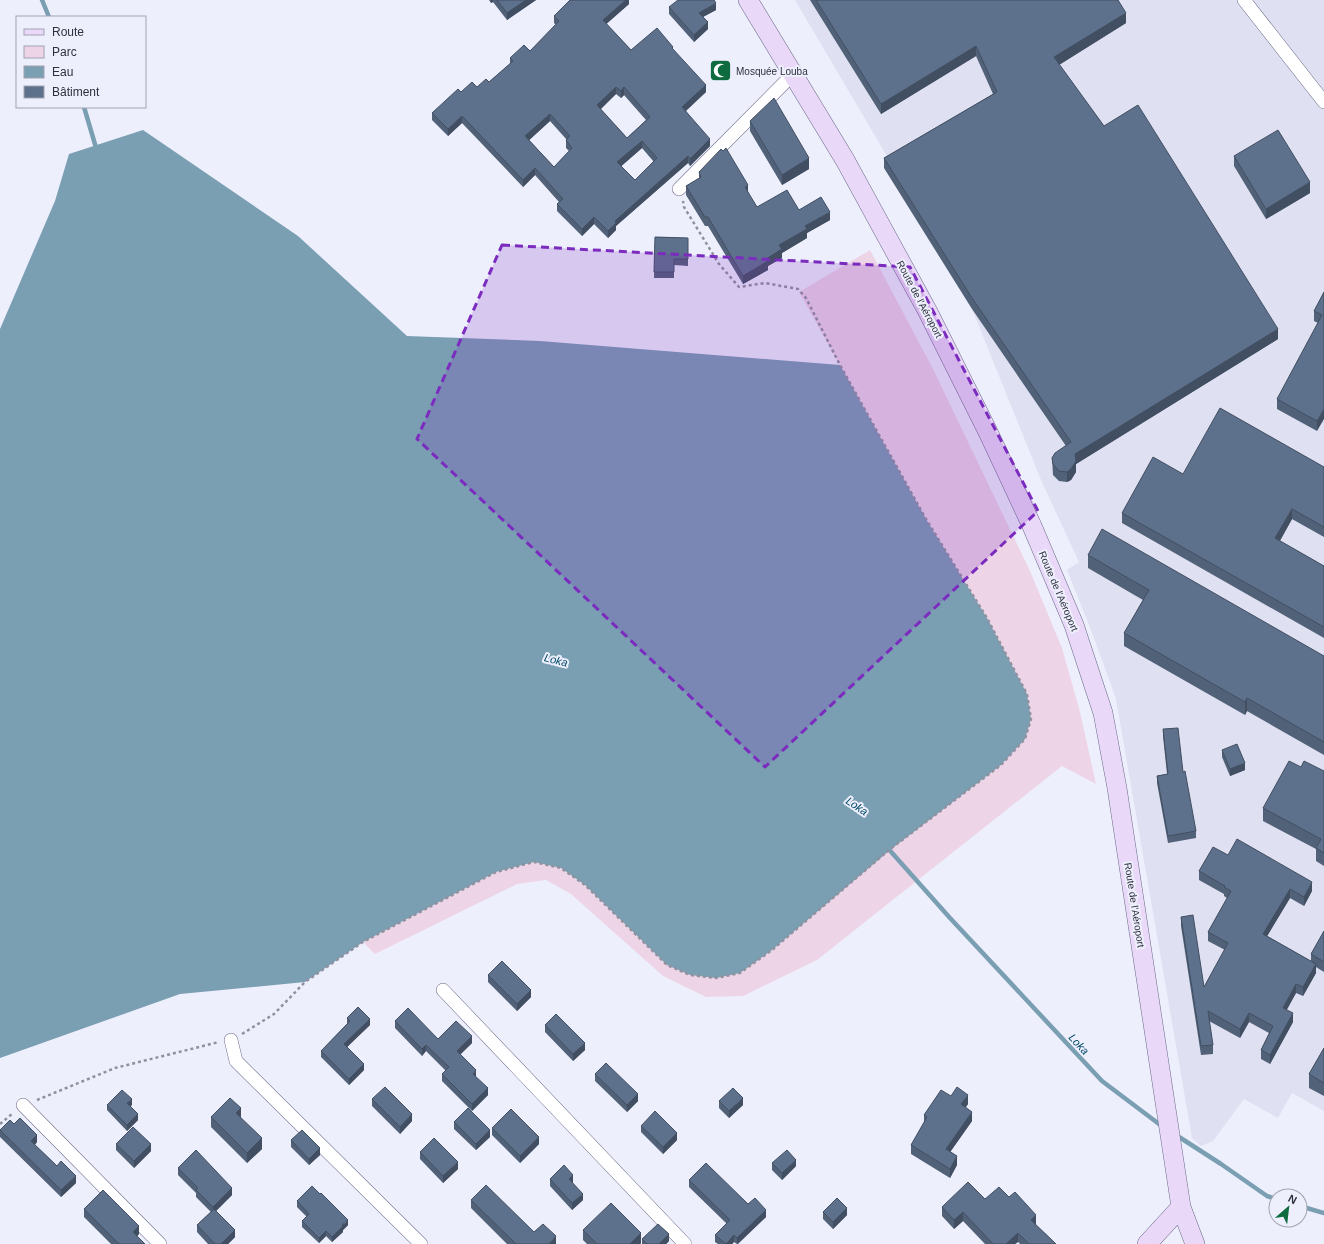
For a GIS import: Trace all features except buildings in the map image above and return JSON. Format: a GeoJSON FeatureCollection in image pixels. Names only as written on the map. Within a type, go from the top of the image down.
{"type":"FeatureCollection","features":[{"type":"Feature","properties":{"kind":"main road","name":"Route de l'Aéroport"},"geometry":{"type":"LineString","coordinates":[[748,0],[845,160],[928,312],[1032,526],[1074,626],[1103,713],[1117,788],[1181,1207],[1195,1244]]}},
{"type":"Feature","properties":{"kind":"main road"},"geometry":{"type":"LineString","coordinates":[[1147,1244],[1181,1207]]}},
{"type":"Feature","properties":{"kind":"street"},"geometry":{"type":"LineString","coordinates":[[1244,0],[1324,102]]}},
{"type":"Feature","properties":{"kind":"street"},"geometry":{"type":"LineString","coordinates":[[679,189],[793,74]]}},
{"type":"Feature","properties":{"kind":"street"},"geometry":{"type":"LineString","coordinates":[[443,990],[685,1244]]}},
{"type":"Feature","properties":{"kind":"street"},"geometry":{"type":"LineString","coordinates":[[231,1040],[236,1061],[421,1244]]}},
{"type":"Feature","properties":{"kind":"street"},"geometry":{"type":"LineString","coordinates":[[23,1105],[160,1244]]}},
{"type":"Feature","properties":{"kind":"path"},"geometry":{"type":"LineString","coordinates":[[0,1124],[23,1105],[115,1068],[231,1040],[274,1014],[304,982],[363,942],[496,872],[534,862],[561,868],[585,885],[668,965],[690,975],[716,978],[740,973],[772,950],[890,850],[1001,765],[1025,738],[1031,719],[1027,694],[987,618],[926,520],[907,486],[840,365],[806,298],[798,289],[765,283],[739,287],[719,264],[684,207],[679,189]]}},
{"type":"Feature","properties":{"kind":"highlighted area"},"geometry":{"type":"Polygon","coordinates":[[[502,245],[910,267],[1038,511],[765,767],[417,439],[502,245]]]}},
{"type":"Feature","properties":{"kind":"shaded area"},"geometry":{"type":"Polygon","coordinates":[[[795,0],[1324,0],[1324,1111],[1292,1093],[1278,1118],[1244,1099],[1213,1141],[1201,1146],[1192,1138],[1116,699],[1067,570],[1079,562],[1041,480],[972,309],[884,168],[891,163],[795,0]]]}},
{"type":"Feature","properties":{"kind":"green space"},"geometry":{"type":"Polygon","coordinates":[[[870,250],[933,369],[1030,571],[1062,648],[1080,712],[1096,784],[1062,766],[817,960],[743,996],[706,997],[663,976],[571,894],[546,880],[517,884],[375,954],[363,942],[496,872],[534,862],[561,868],[585,885],[667,965],[772,950],[889,850],[1001,765],[987,618],[926,519],[799,292],[870,250]]]}},
{"type":"Feature","properties":{"kind":"water"},"geometry":{"type":"Polygon","coordinates":[[[143,130],[298,236],[407,336],[540,341],[840,365],[926,519],[987,618],[1027,694],[1031,719],[1025,739],[1001,765],[890,850],[772,950],[740,973],[716,978],[690,975],[667,965],[585,885],[561,868],[534,862],[496,872],[363,942],[305,982],[180,994],[0,1058],[0,329],[55,201],[69,154],[143,130]]]}},
{"type":"Feature","properties":{"kind":"waterway"},"geometry":{"type":"LineString","coordinates":[[42,0],[49,16]]}},
{"type":"Feature","properties":{"kind":"waterway"},"geometry":{"type":"LineString","coordinates":[[84,108],[97,151]]}},
{"type":"Feature","properties":{"kind":"waterway","name":"Loka"},"geometry":{"type":"LineString","coordinates":[[885,845],[950,918],[1102,1081],[1163,1127]]}},
{"type":"Feature","properties":{"kind":"waterway","name":"Loka"},"geometry":{"type":"LineString","coordinates":[[1176,1135],[1268,1196]]}},
{"type":"Feature","properties":{"kind":"waterway","name":"Loka"},"geometry":{"type":"LineString","coordinates":[[1308,1208],[1324,1213]]}},
{"type":"Feature","properties":{"kind":"place","name":"Mosquée Louba"},"geometry":{"type":"Point","coordinates":[721,71]}}]}
